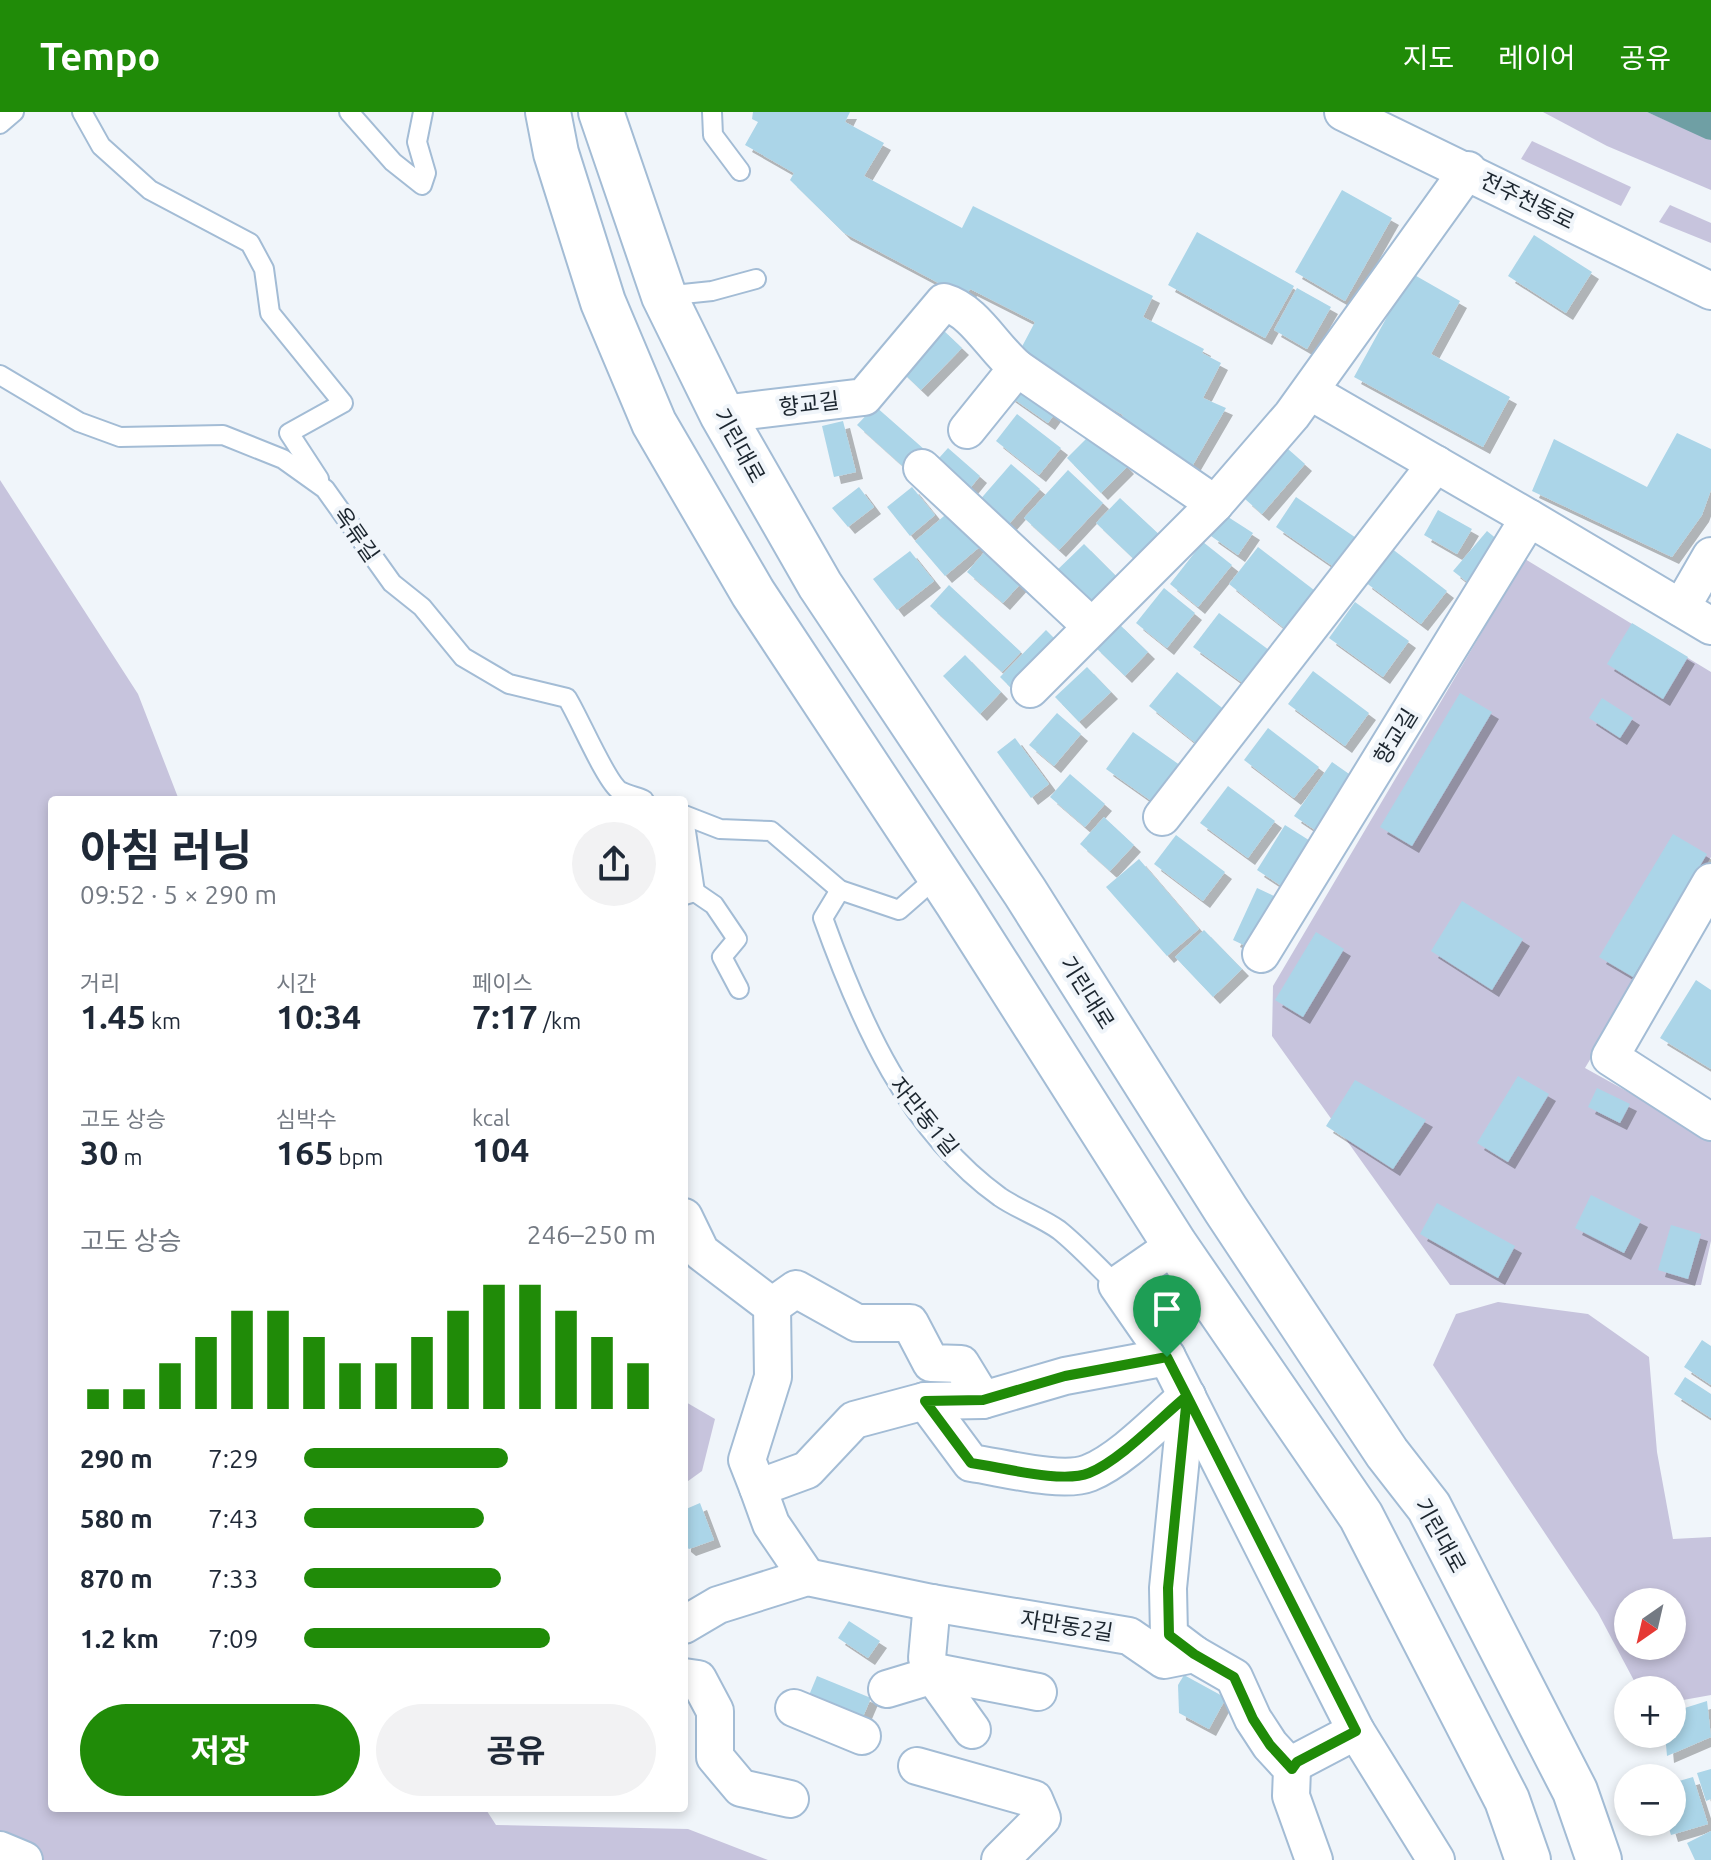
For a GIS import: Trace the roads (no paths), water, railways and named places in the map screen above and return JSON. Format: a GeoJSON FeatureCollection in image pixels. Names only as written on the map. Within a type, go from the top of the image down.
{"type":"FeatureCollection","features":[{"type":"Feature","properties":{"kind":"street"},"geometry":{"type":"LineString","coordinates":[[548,112],[556,153],[603,302],[654,423],[753,593],[939,875],[1175,1245],[1361,1516],[1507,1800],[1528,1860]]}},
{"type":"Feature","properties":{"kind":"street","name":"기린대로"},"geometry":{"type":"LineString","coordinates":[[601,112],[664,296],[722,414],[820,585],[1025,892],[1226,1210],[1387,1453],[1429,1507],[1575,1791],[1599,1860]]}},
{"type":"Feature","properties":{"kind":"street","name":"전주천동로"},"geometry":{"type":"LineString","coordinates":[[1343,112],[1468,170],[1711,291]]}},
{"type":"Feature","properties":{"kind":"street"},"geometry":{"type":"LineString","coordinates":[[1030,689],[1215,504],[1311,392],[1468,170]]}},
{"type":"Feature","properties":{"kind":"street","name":"향교길"},"geometry":{"type":"LineString","coordinates":[[722,414],[864,397],[944,302],[965,311],[996,350],[1017,368],[1215,504]]}},
{"type":"Feature","properties":{"kind":"street"},"geometry":{"type":"LineString","coordinates":[[967,430],[1017,368]]}},
{"type":"Feature","properties":{"kind":"street"},"geometry":{"type":"LineString","coordinates":[[1311,392],[1696,617],[1711,556]]}},
{"type":"Feature","properties":{"kind":"street"},"geometry":{"type":"LineString","coordinates":[[1162,817],[1436,464]]}},
{"type":"Feature","properties":{"kind":"street"},"geometry":{"type":"LineString","coordinates":[[922,468],[1091,626]]}},
{"type":"Feature","properties":{"kind":"street","name":"향교길"},"geometry":{"type":"LineString","coordinates":[[1261,954],[1529,518]]}},
{"type":"Feature","properties":{"kind":"street"},"geometry":{"type":"LineString","coordinates":[[1711,882],[1610,1057],[1711,1122]]}},
{"type":"Feature","properties":{"kind":"street"},"geometry":{"type":"LineString","coordinates":[[688,1225],[701,1252],[772,1306]]}},
{"type":"Feature","properties":{"kind":"street"},"geometry":{"type":"LineString","coordinates":[[1117,1285],[1175,1245]]}},
{"type":"Feature","properties":{"kind":"street","name":"자만동1길"},"geometry":{"type":"LineString","coordinates":[[1117,1285],[1167,1357],[1356,1731]]}},
{"type":"Feature","properties":{"kind":"street"},"geometry":{"type":"LineString","coordinates":[[772,1306],[796,1289],[857,1323],[910,1323],[931,1363],[961,1364],[983,1400]]}},
{"type":"Feature","properties":{"kind":"street"},"geometry":{"type":"LineString","coordinates":[[772,1306],[773,1377],[747,1460],[771,1524],[807,1577]]}},
{"type":"Feature","properties":{"kind":"street"},"geometry":{"type":"LineString","coordinates":[[758,1488],[807,1470],[854,1420],[925,1401],[983,1400],[1065,1376],[1167,1357]]}},
{"type":"Feature","properties":{"kind":"street"},"geometry":{"type":"LineString","coordinates":[[925,1401],[971,1463],[1067,1477],[1089,1474],[1187,1396]]}},
{"type":"Feature","properties":{"kind":"street"},"geometry":{"type":"LineString","coordinates":[[1187,1396],[1169,1572],[1169,1635],[1234,1677],[1253,1719],[1270,1745],[1292,1769]]}},
{"type":"Feature","properties":{"kind":"street","name":"자만동2길"},"geometry":{"type":"LineString","coordinates":[[688,1623],[718,1605],[807,1577],[932,1603],[1129,1636],[1164,1660],[1194,1654]]}},
{"type":"Feature","properties":{"kind":"street"},"geometry":{"type":"LineString","coordinates":[[932,1603],[927,1658],[934,1677],[972,1730]]}},
{"type":"Feature","properties":{"kind":"street"},"geometry":{"type":"LineString","coordinates":[[887,1689],[940,1673],[1038,1692]]}},
{"type":"Feature","properties":{"kind":"street"},"geometry":{"type":"LineString","coordinates":[[688,1678],[698,1679],[715,1711],[715,1757],[741,1788],[790,1799]]}},
{"type":"Feature","properties":{"kind":"street"},"geometry":{"type":"LineString","coordinates":[[794,1708],[862,1736]]}},
{"type":"Feature","properties":{"kind":"street"},"geometry":{"type":"LineString","coordinates":[[1314,1860],[1291,1796],[1292,1769],[1297,1762],[1356,1731],[1436,1860]]}},
{"type":"Feature","properties":{"kind":"street"},"geometry":{"type":"LineString","coordinates":[[917,1766],[1034,1799],[1042,1818],[1000,1860]]}},
{"type":"Feature","properties":{"kind":"street"},"geometry":{"type":"LineString","coordinates":[[0,1850],[24,1860]]}},
{"type":"Feature","properties":{"kind":"lane"},"geometry":{"type":"LineString","coordinates":[[0,124],[14,112]]}},
{"type":"Feature","properties":{"kind":"lane"},"geometry":{"type":"LineString","coordinates":[[82,112],[101,146],[150,190],[250,243],[264,269],[270,313],[343,403],[289,433],[325,489]]}},
{"type":"Feature","properties":{"kind":"lane"},"geometry":{"type":"LineString","coordinates":[[349,112],[393,162],[422,185],[426,173],[417,142],[423,112]]}},
{"type":"Feature","properties":{"kind":"lane"},"geometry":{"type":"LineString","coordinates":[[712,112],[713,135],[740,171]]}},
{"type":"Feature","properties":{"kind":"lane"},"geometry":{"type":"LineString","coordinates":[[664,296],[712,291],[756,279]]}},
{"type":"Feature","properties":{"kind":"lane","name":"옥류길"},"geometry":{"type":"LineString","coordinates":[[0,375],[79,422],[120,437],[223,435],[283,459],[325,489],[392,583],[422,607],[463,657],[509,684],[567,698],[588,733],[605,775],[618,790],[634,796]]}},
{"type":"Feature","properties":{"kind":"lane"},"geometry":{"type":"LineString","coordinates":[[688,817],[720,829],[771,831],[840,890],[899,910],[939,875]]}},
{"type":"Feature","properties":{"kind":"lane","name":"자만동1길"},"geometry":{"type":"LineString","coordinates":[[840,890],[823,918],[842,972],[892,1076],[938,1140],[1000,1197],[1058,1230],[1117,1285]]}},
{"type":"Feature","properties":{"kind":"lane"},"geometry":{"type":"LineString","coordinates":[[689,894],[714,905],[737,939],[722,957],[739,989]]}},
{"type":"Feature","properties":{"kind":"water"},"geometry":{"type":"Polygon","coordinates":[[[1647,112],[1711,112],[1711,140],[1706,139],[1647,112]]]}}]}
